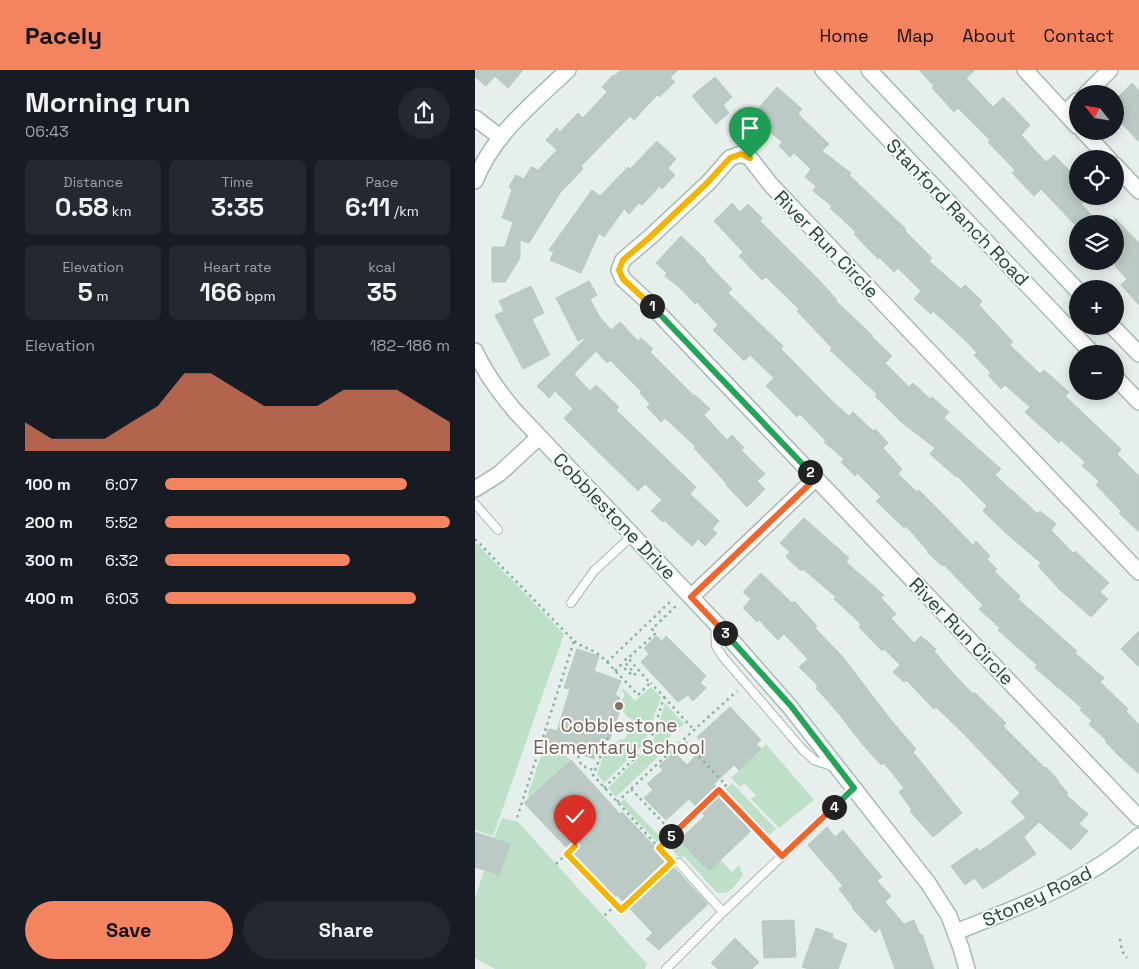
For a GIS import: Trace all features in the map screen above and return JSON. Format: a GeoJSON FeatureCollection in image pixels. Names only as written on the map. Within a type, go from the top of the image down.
{"type":"FeatureCollection","features":[{"type":"Feature","properties":{"kind":"street"},"geometry":{"type":"LineString","coordinates":[[475,181],[500,137],[568,70]]}},
{"type":"Feature","properties":{"kind":"street","name":"Stanford Ranch Road"},"geometry":{"type":"LineString","coordinates":[[823,70],[1084,345]]}},
{"type":"Feature","properties":{"kind":"street","name":"Stanford Ranch Road"},"geometry":{"type":"LineString","coordinates":[[869,70],[1069,282]]}},
{"type":"Feature","properties":{"kind":"street"},"geometry":{"type":"LineString","coordinates":[[1025,70],[1069,117]]}},
{"type":"Feature","properties":{"kind":"street"},"geometry":{"type":"LineString","coordinates":[[1095,85],[1111,70]]}},
{"type":"Feature","properties":{"kind":"street"},"geometry":{"type":"LineString","coordinates":[[1065,113],[1069,109]]}},
{"type":"Feature","properties":{"kind":"street"},"geometry":{"type":"LineString","coordinates":[[475,118],[500,137]]}},
{"type":"Feature","properties":{"kind":"street"},"geometry":{"type":"LineString","coordinates":[[1091,140],[1101,150]]}},
{"type":"Feature","properties":{"kind":"street","name":"River Run Circle"},"geometry":{"type":"LineString","coordinates":[[1139,572],[771,185],[750,158],[741,154],[730,158],[707,183],[623,260],[619,270],[623,279],[648,302],[1139,818]]}},
{"type":"Feature","properties":{"kind":"street"},"geometry":{"type":"LineString","coordinates":[[1124,175],[1139,191]]}},
{"type":"Feature","properties":{"kind":"street"},"geometry":{"type":"LineString","coordinates":[[1121,335],[1139,354]]}},
{"type":"Feature","properties":{"kind":"street","name":"Cobblestone Drive"},"geometry":{"type":"LineString","coordinates":[[475,351],[500,394],[763,674],[840,769],[928,883],[946,911],[956,932],[967,969]]}},
{"type":"Feature","properties":{"kind":"street"},"geometry":{"type":"LineString","coordinates":[[1124,386],[1139,402]]}},
{"type":"Feature","properties":{"kind":"street"},"geometry":{"type":"LineString","coordinates":[[475,489],[499,474],[539,437]]}},
{"type":"Feature","properties":{"kind":"street"},"geometry":{"type":"LineString","coordinates":[[691,597],[816,478]]}},
{"type":"Feature","properties":{"kind":"street","name":"Stoney Road"},"geometry":{"type":"LineString","coordinates":[[956,932],[1080,879],[1124,850],[1139,836]]}},
{"type":"Feature","properties":{"kind":"lane"},"geometry":{"type":"LineString","coordinates":[[475,504],[498,530]]}},
{"type":"Feature","properties":{"kind":"lane"},"geometry":{"type":"LineString","coordinates":[[571,603],[594,570],[633,535]]}},
{"type":"Feature","properties":{"kind":"lane"},"geometry":{"type":"LineString","coordinates":[[666,969],[723,912],[854,788]]}},
{"type":"Feature","properties":{"kind":"lane"},"geometry":{"type":"LineString","coordinates":[[679,863],[723,912]]}},
{"type":"Feature","properties":{"kind":"path"},"geometry":{"type":"LineString","coordinates":[[475,539],[574,641],[583,647],[594,650],[638,695],[651,683]]}},
{"type":"Feature","properties":{"kind":"path"},"geometry":{"type":"LineString","coordinates":[[607,662],[671,601]]}},
{"type":"Feature","properties":{"kind":"path"},"geometry":{"type":"LineString","coordinates":[[615,671],[621,665],[633,676],[635,674],[624,661],[656,632],[652,629],[676,606]]}},
{"type":"Feature","properties":{"kind":"path"},"geometry":{"type":"LineString","coordinates":[[516,821],[574,641]]}},
{"type":"Feature","properties":{"kind":"path"},"geometry":{"type":"LineString","coordinates":[[628,658],[694,730]]}},
{"type":"Feature","properties":{"kind":"path"},"geometry":{"type":"LineString","coordinates":[[617,802],[735,693]]}},
{"type":"Feature","properties":{"kind":"path"},"geometry":{"type":"LineString","coordinates":[[604,788],[644,749],[651,739],[664,697]]}},
{"type":"Feature","properties":{"kind":"path"},"geometry":{"type":"LineString","coordinates":[[567,854],[621,910],[672,862],[593,775],[608,738]]}},
{"type":"Feature","properties":{"kind":"path"},"geometry":{"type":"LineString","coordinates":[[659,848],[726,785],[683,740]]}},
{"type":"Feature","properties":{"kind":"path"},"geometry":{"type":"LineString","coordinates":[[541,743],[578,756],[581,765],[595,771]]}},
{"type":"Feature","properties":{"kind":"path"},"geometry":{"type":"LineString","coordinates":[[631,789],[674,834]]}},
{"type":"Feature","properties":{"kind":"path"},"geometry":{"type":"LineString","coordinates":[[719,790],[782,856]]}},
{"type":"Feature","properties":{"kind":"path"},"geometry":{"type":"LineString","coordinates":[[556,864],[575,846],[569,838]]}},
{"type":"Feature","properties":{"kind":"path"},"geometry":{"type":"LineString","coordinates":[[604,916],[616,905]]}},
{"type":"Feature","properties":{"kind":"path"},"geometry":{"type":"LineString","coordinates":[[1120,939],[1127,958]]}},
{"type":"Feature","properties":{"kind":"green space"},"geometry":{"type":"Polygon","coordinates":[[[475,542],[564,634],[493,836],[475,830],[475,542]]]}},
{"type":"Feature","properties":{"kind":"green space"},"geometry":{"type":"Polygon","coordinates":[[[651,687],[661,697],[644,744],[604,783],[597,774],[608,743],[624,740],[631,729],[631,718],[628,718],[620,707],[625,693],[622,692],[623,688],[635,701],[651,687]]]}},
{"type":"Feature","properties":{"kind":"green space"},"geometry":{"type":"Polygon","coordinates":[[[665,703],[684,724],[672,733],[659,756],[616,797],[608,788],[646,750],[654,739],[665,703]]]}},
{"type":"Feature","properties":{"kind":"green space"},"geometry":{"type":"Polygon","coordinates":[[[766,744],[814,800],[779,828],[751,799],[756,795],[744,783],[740,787],[731,778],[766,744]]]}},
{"type":"Feature","properties":{"kind":"green space"},"geometry":{"type":"Polygon","coordinates":[[[544,747],[563,753],[570,760],[529,799],[528,794],[544,747]]]}},
{"type":"Feature","properties":{"kind":"green space"},"geometry":{"type":"Polygon","coordinates":[[[732,783],[776,829],[767,837],[723,792],[732,783]]]}},
{"type":"Feature","properties":{"kind":"green space"},"geometry":{"type":"Polygon","coordinates":[[[624,799],[663,840],[659,844],[620,803],[624,799]]]}},
{"type":"Feature","properties":{"kind":"green space"},"geometry":{"type":"Polygon","coordinates":[[[502,818],[518,822],[647,964],[645,969],[495,969],[475,958],[475,897],[484,871],[499,875],[510,845],[494,838],[502,818]]]}},
{"type":"Feature","properties":{"kind":"green space"},"geometry":{"type":"Polygon","coordinates":[[[679,840],[708,871],[720,859],[732,872],[739,865],[743,875],[729,891],[725,893],[716,892],[684,856],[680,859],[671,848],[679,840]]]}},
{"type":"Feature","properties":{"kind":"building"},"geometry":{"type":"Polygon","coordinates":[[[475,70],[523,70],[508,88],[495,76],[486,86],[475,77],[475,70]]]}},
{"type":"Feature","properties":{"kind":"building"},"geometry":{"type":"Polygon","coordinates":[[[621,70],[678,70],[670,78],[675,82],[659,97],[657,95],[634,120],[630,116],[581,166],[583,169],[560,193],[529,243],[520,240],[520,258],[505,282],[492,282],[492,247],[505,247],[513,222],[502,218],[512,190],[509,187],[516,175],[524,179],[531,167],[538,170],[557,150],[546,140],[557,128],[560,132],[578,113],[583,118],[607,92],[602,87],[613,75],[621,70]]]}},
{"type":"Feature","properties":{"kind":"building"},"geometry":{"type":"Polygon","coordinates":[[[919,70],[975,70],[966,78],[993,107],[1003,97],[1030,125],[1021,135],[1046,162],[1054,155],[1069,170],[1069,205],[1082,205],[1091,215],[1069,215],[1069,219],[1041,189],[1034,196],[1012,173],[1015,170],[988,142],[990,140],[958,108],[954,112],[932,88],[934,86],[919,70]]]}},
{"type":"Feature","properties":{"kind":"building"},"geometry":{"type":"Polygon","coordinates":[[[715,77],[732,97],[723,105],[729,113],[716,124],[692,96],[715,77]]]}},
{"type":"Feature","properties":{"kind":"building"},"geometry":{"type":"Polygon","coordinates":[[[1132,83],[1139,91],[1139,142],[1124,126],[1124,91],[1132,83]]]}},
{"type":"Feature","properties":{"kind":"building"},"geometry":{"type":"Polygon","coordinates":[[[777,87],[802,109],[798,114],[829,144],[822,151],[851,173],[849,175],[906,229],[905,231],[932,258],[929,261],[961,289],[965,285],[982,301],[979,305],[1013,342],[1010,345],[1040,374],[1044,370],[1069,392],[1065,396],[1121,449],[1117,454],[1139,476],[1139,532],[1119,513],[1121,511],[1096,485],[1099,481],[1082,466],[1085,462],[1061,440],[1059,443],[1025,412],[1030,407],[1005,385],[1001,389],[988,375],[991,373],[974,355],[977,353],[967,342],[933,311],[931,314],[914,299],[921,291],[898,268],[894,272],[879,257],[878,259],[854,234],[856,232],[830,208],[832,206],[813,191],[816,186],[805,177],[811,169],[794,153],[790,157],[779,146],[782,142],[763,126],[766,123],[755,112],[777,87]]]}},
{"type":"Feature","properties":{"kind":"building"},"geometry":{"type":"Polygon","coordinates":[[[657,141],[676,159],[668,168],[675,175],[662,189],[660,186],[642,205],[639,203],[629,214],[624,209],[604,237],[599,233],[581,273],[550,260],[554,252],[549,250],[592,190],[600,196],[657,141]]]}},
{"type":"Feature","properties":{"kind":"building"},"geometry":{"type":"Polygon","coordinates":[[[732,203],[740,212],[748,204],[762,218],[760,221],[819,280],[836,301],[892,356],[885,363],[909,387],[913,383],[930,399],[932,397],[949,412],[944,418],[1001,469],[995,475],[1038,514],[1040,511],[1056,524],[1051,530],[1073,553],[1075,551],[1109,583],[1100,592],[1108,599],[1091,617],[1060,590],[1038,566],[1041,563],[983,511],[987,506],[957,476],[930,454],[935,448],[900,421],[875,396],[877,394],[830,350],[832,348],[797,311],[799,309],[766,277],[762,280],[739,256],[743,252],[714,221],[732,203]]]}},
{"type":"Feature","properties":{"kind":"building"},"geometry":{"type":"Polygon","coordinates":[[[1124,227],[1139,243],[1139,305],[1124,288],[1124,282],[1127,279],[1119,270],[1124,270],[1124,227]]]}},
{"type":"Feature","properties":{"kind":"building"},"geometry":{"type":"Polygon","coordinates":[[[681,236],[732,289],[728,293],[783,346],[781,349],[835,404],[849,416],[853,412],[873,431],[875,429],[888,443],[883,448],[902,469],[898,474],[917,492],[919,490],[973,545],[976,541],[990,556],[987,559],[997,569],[994,571],[1020,596],[1018,599],[1077,651],[1075,653],[1104,678],[1100,682],[1128,709],[1126,711],[1139,725],[1139,774],[1089,724],[1092,721],[1080,710],[1082,708],[1035,668],[1037,665],[998,630],[1000,628],[979,609],[983,605],[944,565],[942,566],[927,552],[906,526],[904,528],[876,501],[881,497],[857,473],[855,476],[841,462],[844,459],[824,442],[826,441],[800,414],[797,417],[766,386],[774,378],[750,355],[744,361],[713,330],[718,325],[697,302],[695,304],[665,276],[667,273],[656,263],[681,236]]]}},
{"type":"Feature","properties":{"kind":"building"},"geometry":{"type":"Polygon","coordinates":[[[589,281],[597,295],[590,299],[599,316],[611,330],[620,322],[638,341],[641,338],[653,349],[650,352],[694,396],[710,409],[704,415],[727,440],[732,435],[744,448],[741,450],[765,474],[757,481],[765,489],[747,507],[694,448],[696,447],[665,418],[661,422],[647,407],[650,404],[640,393],[642,392],[610,360],[607,363],[596,351],[574,374],[590,391],[596,385],[619,407],[616,410],[696,487],[690,494],[719,521],[712,529],[717,533],[705,546],[698,539],[692,546],[664,520],[663,522],[651,511],[662,500],[645,484],[638,491],[564,418],[573,409],[555,391],[549,398],[537,386],[587,337],[578,341],[556,298],[589,281]]]}},
{"type":"Feature","properties":{"kind":"building"},"geometry":{"type":"Polygon","coordinates":[[[531,286],[544,313],[532,319],[550,355],[523,369],[495,315],[504,311],[499,301],[531,286]]]}},
{"type":"Feature","properties":{"kind":"building"},"geometry":{"type":"Polygon","coordinates":[[[804,518],[849,558],[846,562],[884,595],[881,598],[896,614],[891,618],[914,643],[921,636],[936,649],[934,651],[951,671],[973,694],[974,692],[1006,723],[1003,726],[1059,781],[1068,793],[1066,795],[1088,814],[1079,824],[1088,831],[1071,850],[1039,822],[1024,837],[1036,854],[983,889],[975,878],[965,885],[951,866],[977,848],[980,851],[1026,818],[1011,802],[1020,793],[936,707],[934,709],[906,680],[904,682],[893,672],[900,665],[884,649],[882,651],[859,627],[861,624],[834,599],[836,597],[803,569],[801,571],[786,557],[790,552],[780,543],[804,518]]]}},
{"type":"Feature","properties":{"kind":"building"},"geometry":{"type":"Polygon","coordinates":[[[761,573],[792,603],[794,601],[817,626],[815,628],[842,656],[891,720],[916,749],[913,752],[962,813],[933,837],[910,811],[912,810],[899,792],[904,788],[884,763],[881,765],[863,745],[816,688],[818,686],[799,667],[808,659],[784,634],[778,640],[759,620],[757,622],[743,608],[751,599],[743,592],[761,573]]]}},
{"type":"Feature","properties":{"kind":"building"},"geometry":{"type":"Polygon","coordinates":[[[1139,631],[1139,667],[1121,649],[1139,631]]]}},
{"type":"Feature","properties":{"kind":"building"},"geometry":{"type":"Polygon","coordinates":[[[656,636],[662,641],[666,636],[706,676],[700,683],[706,688],[693,701],[688,695],[678,702],[641,662],[649,654],[644,648],[656,636]]]}},
{"type":"Feature","properties":{"kind":"building"},"geometry":{"type":"Polygon","coordinates":[[[577,649],[599,656],[594,671],[621,681],[615,695],[620,698],[617,706],[621,707],[610,739],[606,738],[600,751],[596,751],[594,759],[544,740],[549,729],[557,731],[570,689],[564,688],[577,649]]]}},
{"type":"Feature","properties":{"kind":"building"},"geometry":{"type":"Polygon","coordinates":[[[730,707],[761,740],[756,744],[761,749],[739,770],[734,765],[714,784],[755,827],[709,871],[679,840],[705,816],[689,799],[666,820],[644,798],[653,790],[647,784],[663,770],[659,766],[674,752],[687,765],[705,745],[697,737],[730,707]]]}},
{"type":"Feature","properties":{"kind":"building"},"geometry":{"type":"Polygon","coordinates":[[[571,760],[620,814],[622,812],[708,904],[659,950],[646,939],[653,933],[617,895],[614,898],[524,803],[571,760]]]}},
{"type":"Feature","properties":{"kind":"building"},"geometry":{"type":"Polygon","coordinates":[[[827,827],[835,837],[843,830],[882,877],[877,881],[891,896],[885,902],[904,924],[914,920],[920,935],[922,934],[934,969],[895,969],[880,928],[875,933],[852,908],[839,889],[843,886],[808,845],[827,827]]]}},
{"type":"Feature","properties":{"kind":"building"},"geometry":{"type":"Polygon","coordinates":[[[475,832],[510,844],[499,875],[475,867],[475,832]]]}},
{"type":"Feature","properties":{"kind":"building"},"geometry":{"type":"Polygon","coordinates":[[[794,920],[796,957],[764,958],[762,921],[794,920]]]}},
{"type":"Feature","properties":{"kind":"building"},"geometry":{"type":"Polygon","coordinates":[[[816,928],[833,934],[832,938],[847,944],[838,969],[809,969],[802,967],[816,928]]]}},
{"type":"Feature","properties":{"kind":"building"},"geometry":{"type":"Polygon","coordinates":[[[735,938],[759,962],[752,969],[718,969],[711,963],[735,938]]]}},
{"type":"Feature","properties":{"kind":"place","name":"Cobblestone Elementary School"},"geometry":{"type":"Point","coordinates":[619,706]}},
{"type":"Feature","properties":{"kind":"route"},"geometry":{"type":"LineString","coordinates":[[575,846],[567,854],[621,910],[672,862],[659,848],[719,790],[782,856],[854,788],[791,706],[691,597],[816,478],[648,302],[631,288],[623,279],[619,270],[623,260],[707,183],[730,158],[741,154],[750,158]]}}]}
